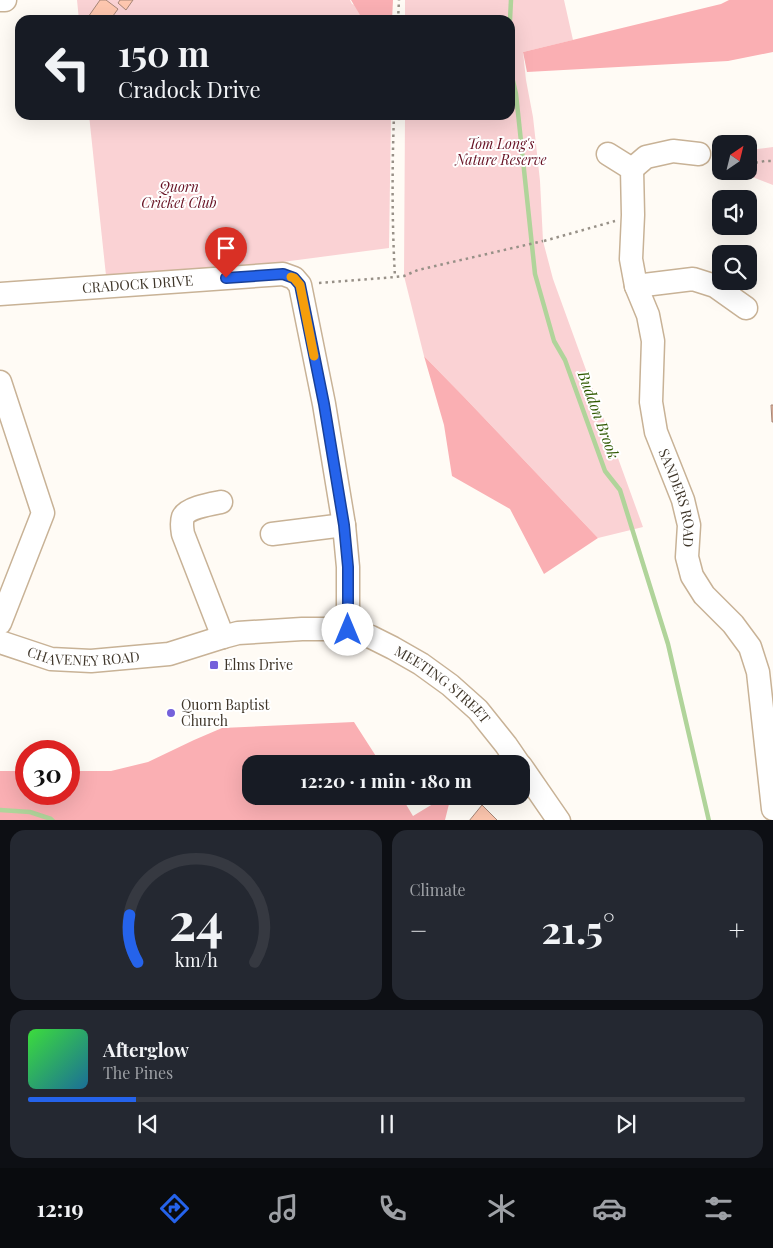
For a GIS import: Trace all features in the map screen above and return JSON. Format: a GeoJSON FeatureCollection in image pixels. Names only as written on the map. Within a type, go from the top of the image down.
{"type":"FeatureCollection","features":[{"type":"Feature","properties":{"kind":"street"},"geometry":{"type":"LineString","coordinates":[[0,0],[6,0]]}},
{"type":"Feature","properties":{"kind":"street"},"geometry":{"type":"LineString","coordinates":[[608,154],[632,169],[646,157],[673,152],[699,154]]}},
{"type":"Feature","properties":{"kind":"street","name":"SANDERS ROAD"},"geometry":{"type":"LineString","coordinates":[[632,169],[633,215],[631,258],[636,286],[648,316],[652,341],[652,402],[656,432],[683,500],[689,525],[688,557],[692,576],[704,595],[733,624],[750,647],[758,672],[773,809]]}},
{"type":"Feature","properties":{"kind":"street","name":"CRADOCK DRIVE"},"geometry":{"type":"LineString","coordinates":[[0,294],[283,274],[294,278],[300,285]]}},
{"type":"Feature","properties":{"kind":"street"},"geometry":{"type":"LineString","coordinates":[[636,286],[694,279],[715,286],[746,308]]}},
{"type":"Feature","properties":{"kind":"street"},"geometry":{"type":"LineString","coordinates":[[300,285],[324,404],[344,525],[348,567],[348,630]]}},
{"type":"Feature","properties":{"kind":"street"},"geometry":{"type":"LineString","coordinates":[[0,382],[44,514],[0,623]]}},
{"type":"Feature","properties":{"kind":"street"},"geometry":{"type":"LineString","coordinates":[[221,502],[190,510],[182,518],[182,524],[183,534],[223,637]]}},
{"type":"Feature","properties":{"kind":"street"},"geometry":{"type":"LineString","coordinates":[[272,534],[344,525]]}},
{"type":"Feature","properties":{"kind":"street","name":"MEETING STREET"},"geometry":{"type":"LineString","coordinates":[[169,654],[238,634],[293,630],[348,630],[371,637],[393,648],[421,664],[450,685],[478,710],[513,755]]}},
{"type":"Feature","properties":{"kind":"street","name":"CHAVENEY ROAD"},"geometry":{"type":"LineString","coordinates":[[0,642],[51,659],[91,661],[169,654]]}},
{"type":"Feature","properties":{"kind":"street","name":"MEETING STREET"},"geometry":{"type":"LineString","coordinates":[[530,779],[559,820]]}},
{"type":"Feature","properties":{"kind":"path"},"geometry":{"type":"LineString","coordinates":[[398,15],[399,0]]}},
{"type":"Feature","properties":{"kind":"path"},"geometry":{"type":"LineString","coordinates":[[394,120],[395,277]]}},
{"type":"Feature","properties":{"kind":"path"},"geometry":{"type":"LineString","coordinates":[[758,162],[773,161]]}},
{"type":"Feature","properties":{"kind":"path"},"geometry":{"type":"LineString","coordinates":[[300,285],[404,276],[418,270],[543,241],[633,215]]}},
{"type":"Feature","properties":{"kind":"path"},"geometry":{"type":"LineString","coordinates":[[537,243],[543,241]]}},
{"type":"Feature","properties":{"kind":"green space"},"geometry":{"type":"Polygon","coordinates":[[[77,0],[350,0],[360,15],[78,15],[77,0]]]}},
{"type":"Feature","properties":{"kind":"green space","name":"Tom Long's Nature Reserve"},"geometry":{"type":"Polygon","coordinates":[[[405,0],[564,0],[573,40],[523,52],[540,181],[543,241],[553,279],[643,527],[598,538],[424,356],[404,276],[405,120],[515,120],[515,15],[405,15],[405,0]]]}},
{"type":"Feature","properties":{"kind":"green space","name":"Quorn Cricket Club"},"geometry":{"type":"Polygon","coordinates":[[[90,120],[391,120],[389,248],[107,285],[90,120]]]}},
{"type":"Feature","properties":{"kind":"green space"},"geometry":{"type":"Polygon","coordinates":[[[773,147],[773,185],[758,179],[758,149],[773,147]]]}},
{"type":"Feature","properties":{"kind":"shaded area"},"geometry":{"type":"Polygon","coordinates":[[[351,0],[393,0],[392,15],[360,15],[351,0]]]}},
{"type":"Feature","properties":{"kind":"shaded area"},"geometry":{"type":"Polygon","coordinates":[[[729,0],[773,0],[773,52],[728,61],[527,72],[523,52],[721,4],[729,0]]]}},
{"type":"Feature","properties":{"kind":"shaded area"},"geometry":{"type":"Polygon","coordinates":[[[424,356],[598,538],[544,574],[510,509],[452,476],[444,425],[424,356]]]}},
{"type":"Feature","properties":{"kind":"shaded area"},"geometry":{"type":"Polygon","coordinates":[[[354,722],[375,755],[242,755],[242,805],[406,805],[413,816],[431,805],[449,805],[445,820],[0,820],[0,771],[15,771],[15,805],[80,805],[80,771],[111,771],[148,762],[222,728],[354,722]]]}},
{"type":"Feature","properties":{"kind":"building"},"geometry":{"type":"Polygon","coordinates":[[[100,0],[106,0],[118,9],[114,15],[90,15],[100,0]]]}},
{"type":"Feature","properties":{"kind":"building"},"geometry":{"type":"Polygon","coordinates":[[[120,0],[133,0],[126,10],[118,3],[120,0]]]}},
{"type":"Feature","properties":{"kind":"building"},"geometry":{"type":"Polygon","coordinates":[[[771,405],[773,405],[773,422],[772,422],[771,405]]]}},
{"type":"Feature","properties":{"kind":"building"},"geometry":{"type":"Polygon","coordinates":[[[482,805],[497,820],[470,820],[482,805]]]}},
{"type":"Feature","properties":{"kind":"waterway","name":"Buddon Brook"},"geometry":{"type":"LineString","coordinates":[[510,15],[511,0]]}},
{"type":"Feature","properties":{"kind":"waterway","name":"Buddon Brook"},"geometry":{"type":"LineString","coordinates":[[515,90],[535,274],[554,341],[565,360],[605,471],[620,490],[668,644],[709,820]]}},
{"type":"Feature","properties":{"kind":"waterway"},"geometry":{"type":"LineString","coordinates":[[0,810],[30,812],[52,820]]}},
{"type":"Feature","properties":{"kind":"slow traffic"},"geometry":{"type":"LineString","coordinates":[[291,277],[300,285],[314,356]]}},
{"type":"Feature","properties":{"kind":"place","name":"Elms Drive"},"geometry":{"type":"Point","coordinates":[214,665]}},
{"type":"Feature","properties":{"kind":"place","name":"Quorn Baptist Church"},"geometry":{"type":"Point","coordinates":[171,713]}},
{"type":"Feature","properties":{"kind":"route"},"geometry":{"type":"LineString","coordinates":[[226,278],[283,274],[294,278],[300,285],[324,404],[344,525],[348,567],[348,630]]}}]}
